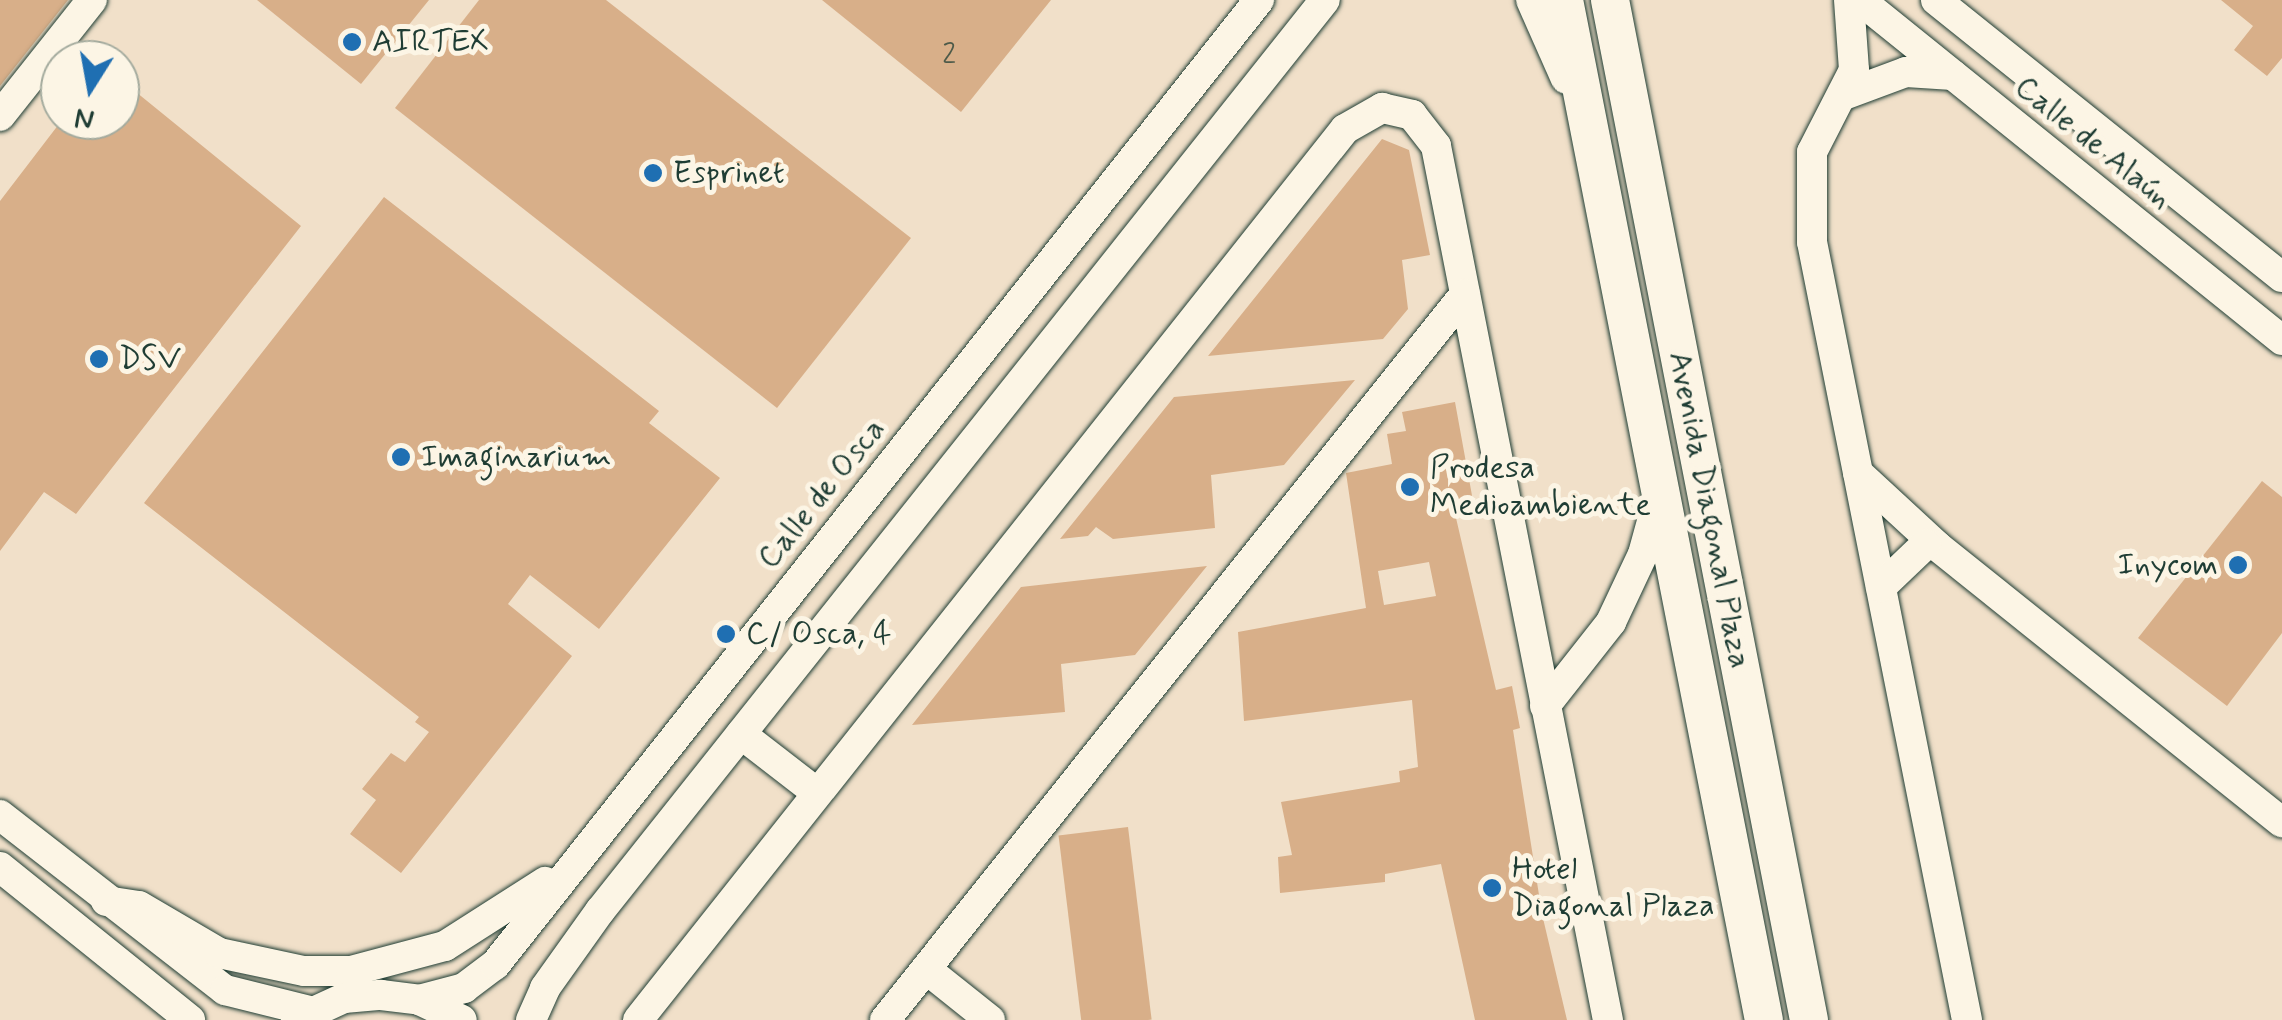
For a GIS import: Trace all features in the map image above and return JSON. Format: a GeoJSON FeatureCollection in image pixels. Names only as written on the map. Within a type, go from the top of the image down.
{"type":"FeatureCollection","features":[{"type":"Feature","properties":{"kind":"main road","name":"Avenida Diagonal Plaza"},"geometry":{"type":"LineString","coordinates":[[1564,0],[1764,1020]]}},
{"type":"Feature","properties":{"kind":"main road","name":"Avenida Diagonal Plaza"},"geometry":{"type":"LineString","coordinates":[[1610,0],[1809,1020]]}},
{"type":"Feature","properties":{"kind":"street"},"geometry":{"type":"LineString","coordinates":[[0,116],[92,0]]}},
{"type":"Feature","properties":{"kind":"street","name":"Calle de Osca"},"geometry":{"type":"LineString","coordinates":[[419,1000],[486,974],[562,873],[1260,0]]}},
{"type":"Feature","properties":{"kind":"street"},"geometry":{"type":"LineString","coordinates":[[1531,0],[1545,21],[1594,163]]}},
{"type":"Feature","properties":{"kind":"street"},"geometry":{"type":"LineString","coordinates":[[1849,0],[1854,70],[1812,152],[1808,206],[1966,1020]]}},
{"type":"Feature","properties":{"kind":"street","name":"Calle de Alaún"},"geometry":{"type":"LineString","coordinates":[[1860,0],[2282,340]]}},
{"type":"Feature","properties":{"kind":"street","name":"Calle de Alaún"},"geometry":{"type":"LineString","coordinates":[[1936,0],[2282,277]]}},
{"type":"Feature","properties":{"kind":"street"},"geometry":{"type":"LineString","coordinates":[[531,1020],[564,961],[741,734],[1326,5]]}},
{"type":"Feature","properties":{"kind":"street"},"geometry":{"type":"LineString","coordinates":[[1844,95],[1906,72],[1952,74]]}},
{"type":"Feature","properties":{"kind":"street"},"geometry":{"type":"LineString","coordinates":[[638,1020],[1346,129],[1369,110],[1399,108],[1426,126],[1436,146],[1608,1020]]}},
{"type":"Feature","properties":{"kind":"street"},"geometry":{"type":"LineString","coordinates":[[885,1020],[1466,294]]}},
{"type":"Feature","properties":{"kind":"street"},"geometry":{"type":"LineString","coordinates":[[1858,473],[1932,545],[2282,822]]}},
{"type":"Feature","properties":{"kind":"street","name":"Avenida Diagonal Plaza"},"geometry":{"type":"LineString","coordinates":[[1545,706],[1610,622],[1643,554],[1659,493]]}},
{"type":"Feature","properties":{"kind":"street"},"geometry":{"type":"LineString","coordinates":[[1871,534],[1907,520]]}},
{"type":"Feature","properties":{"kind":"street"},"geometry":{"type":"LineString","coordinates":[[1871,534],[1932,545]]}},
{"type":"Feature","properties":{"kind":"street"},"geometry":{"type":"LineString","coordinates":[[1881,587],[1932,545]]}},
{"type":"Feature","properties":{"kind":"street"},"geometry":{"type":"LineString","coordinates":[[741,734],[816,792]]}},
{"type":"Feature","properties":{"kind":"street"},"geometry":{"type":"LineString","coordinates":[[0,815],[225,990],[302,1016],[382,994],[419,1000],[462,1020]]}},
{"type":"Feature","properties":{"kind":"street"},"geometry":{"type":"LineString","coordinates":[[0,867],[190,1020]]}},
{"type":"Feature","properties":{"kind":"street"},"geometry":{"type":"LineString","coordinates":[[106,900],[140,906],[219,953],[304,971],[351,971],[445,946],[562,873]]}},
{"type":"Feature","properties":{"kind":"street"},"geometry":{"type":"LineString","coordinates":[[926,968],[990,1020]]}},
{"type":"Feature","properties":{"kind":"shaded area"},"geometry":{"type":"Polygon","coordinates":[[[0,0],[2282,0],[2282,1020],[0,1020],[0,0]]]}},
{"type":"Feature","properties":{"kind":"building"},"geometry":{"type":"Polygon","coordinates":[[[0,0],[68,0],[0,86],[0,0]]]}},
{"type":"Feature","properties":{"kind":"building","name":"AIRTEX"},"geometry":{"type":"Polygon","coordinates":[[[257,0],[429,0],[361,84],[257,0]]]}},
{"type":"Feature","properties":{"kind":"building","name":"Esprinet"},"geometry":{"type":"Polygon","coordinates":[[[479,0],[606,0],[911,238],[777,408],[395,108],[479,0]]]}},
{"type":"Feature","properties":{"kind":"building"},"geometry":{"type":"Polygon","coordinates":[[[822,0],[1051,0],[961,112],[822,0]]]}},
{"type":"Feature","properties":{"kind":"building"},"geometry":{"type":"Polygon","coordinates":[[[2221,0],[2282,0],[2282,58],[2267,76],[2234,50],[2253,26],[2221,0]]]}},
{"type":"Feature","properties":{"kind":"building","name":"DSV"},"geometry":{"type":"Polygon","coordinates":[[[140,95],[301,226],[76,514],[44,492],[0,551],[0,201],[47,140],[140,140],[140,95]]]}},
{"type":"Feature","properties":{"kind":"building"},"geometry":{"type":"Polygon","coordinates":[[[1382,139],[1409,150],[1430,255],[1402,260],[1408,309],[1383,339],[1208,356],[1382,139]]]}},
{"type":"Feature","properties":{"kind":"building","name":"Imaginarium"},"geometry":{"type":"Polygon","coordinates":[[[384,197],[659,411],[649,423],[720,478],[599,629],[530,575],[508,604],[572,656],[401,873],[350,834],[376,800],[362,789],[391,753],[405,762],[429,732],[415,722],[419,717],[144,503],[384,197]]]}},
{"type":"Feature","properties":{"kind":"building"},"geometry":{"type":"Polygon","coordinates":[[[1355,380],[1284,465],[1211,475],[1215,528],[1113,539],[1096,527],[1088,536],[1060,539],[1174,397],[1355,380]]]}},
{"type":"Feature","properties":{"kind":"building"},"geometry":{"type":"Polygon","coordinates":[[[1455,402],[1473,501],[1453,505],[1496,690],[1512,686],[1520,728],[1513,730],[1542,914],[1567,1020],[1475,1020],[1441,864],[1385,874],[1385,882],[1280,893],[1278,857],[1292,855],[1281,802],[1400,782],[1399,771],[1418,767],[1412,700],[1244,721],[1238,632],[1366,608],[1346,473],[1392,464],[1387,434],[1406,431],[1402,412],[1455,402]],[[1429,562],[1378,571],[1384,605],[1436,596],[1429,562]]]}},
{"type":"Feature","properties":{"kind":"building","name":"Inycom"},"geometry":{"type":"Polygon","coordinates":[[[2262,481],[2282,497],[2282,633],[2227,706],[2138,638],[2262,481]]]}},
{"type":"Feature","properties":{"kind":"building"},"geometry":{"type":"Polygon","coordinates":[[[1207,566],[1135,655],[1061,664],[1065,712],[912,725],[1021,587],[1207,566]]]}},
{"type":"Feature","properties":{"kind":"building"},"geometry":{"type":"Polygon","coordinates":[[[1128,827],[1152,1020],[1081,1020],[1059,836],[1128,827]]]}},
{"type":"Feature","properties":{"kind":"place","name":"AIRTEX"},"geometry":{"type":"Point","coordinates":[352,42]}},
{"type":"Feature","properties":{"kind":"place","name":"Esprinet"},"geometry":{"type":"Point","coordinates":[653,173]}},
{"type":"Feature","properties":{"kind":"place","name":"DSV"},"geometry":{"type":"Point","coordinates":[99,359]}},
{"type":"Feature","properties":{"kind":"place","name":"Imaginarium"},"geometry":{"type":"Point","coordinates":[401,457]}},
{"type":"Feature","properties":{"kind":"place","name":"Prodesa Medioambiente"},"geometry":{"type":"Point","coordinates":[1410,487]}},
{"type":"Feature","properties":{"kind":"place","name":"Inycom"},"geometry":{"type":"Point","coordinates":[2238,565]}},
{"type":"Feature","properties":{"kind":"place","name":"C/ Osca, 4"},"geometry":{"type":"Point","coordinates":[726,634]}},
{"type":"Feature","properties":{"kind":"place","name":"Hotel Diagonal Plaza"},"geometry":{"type":"Point","coordinates":[1492,888]}}]}
